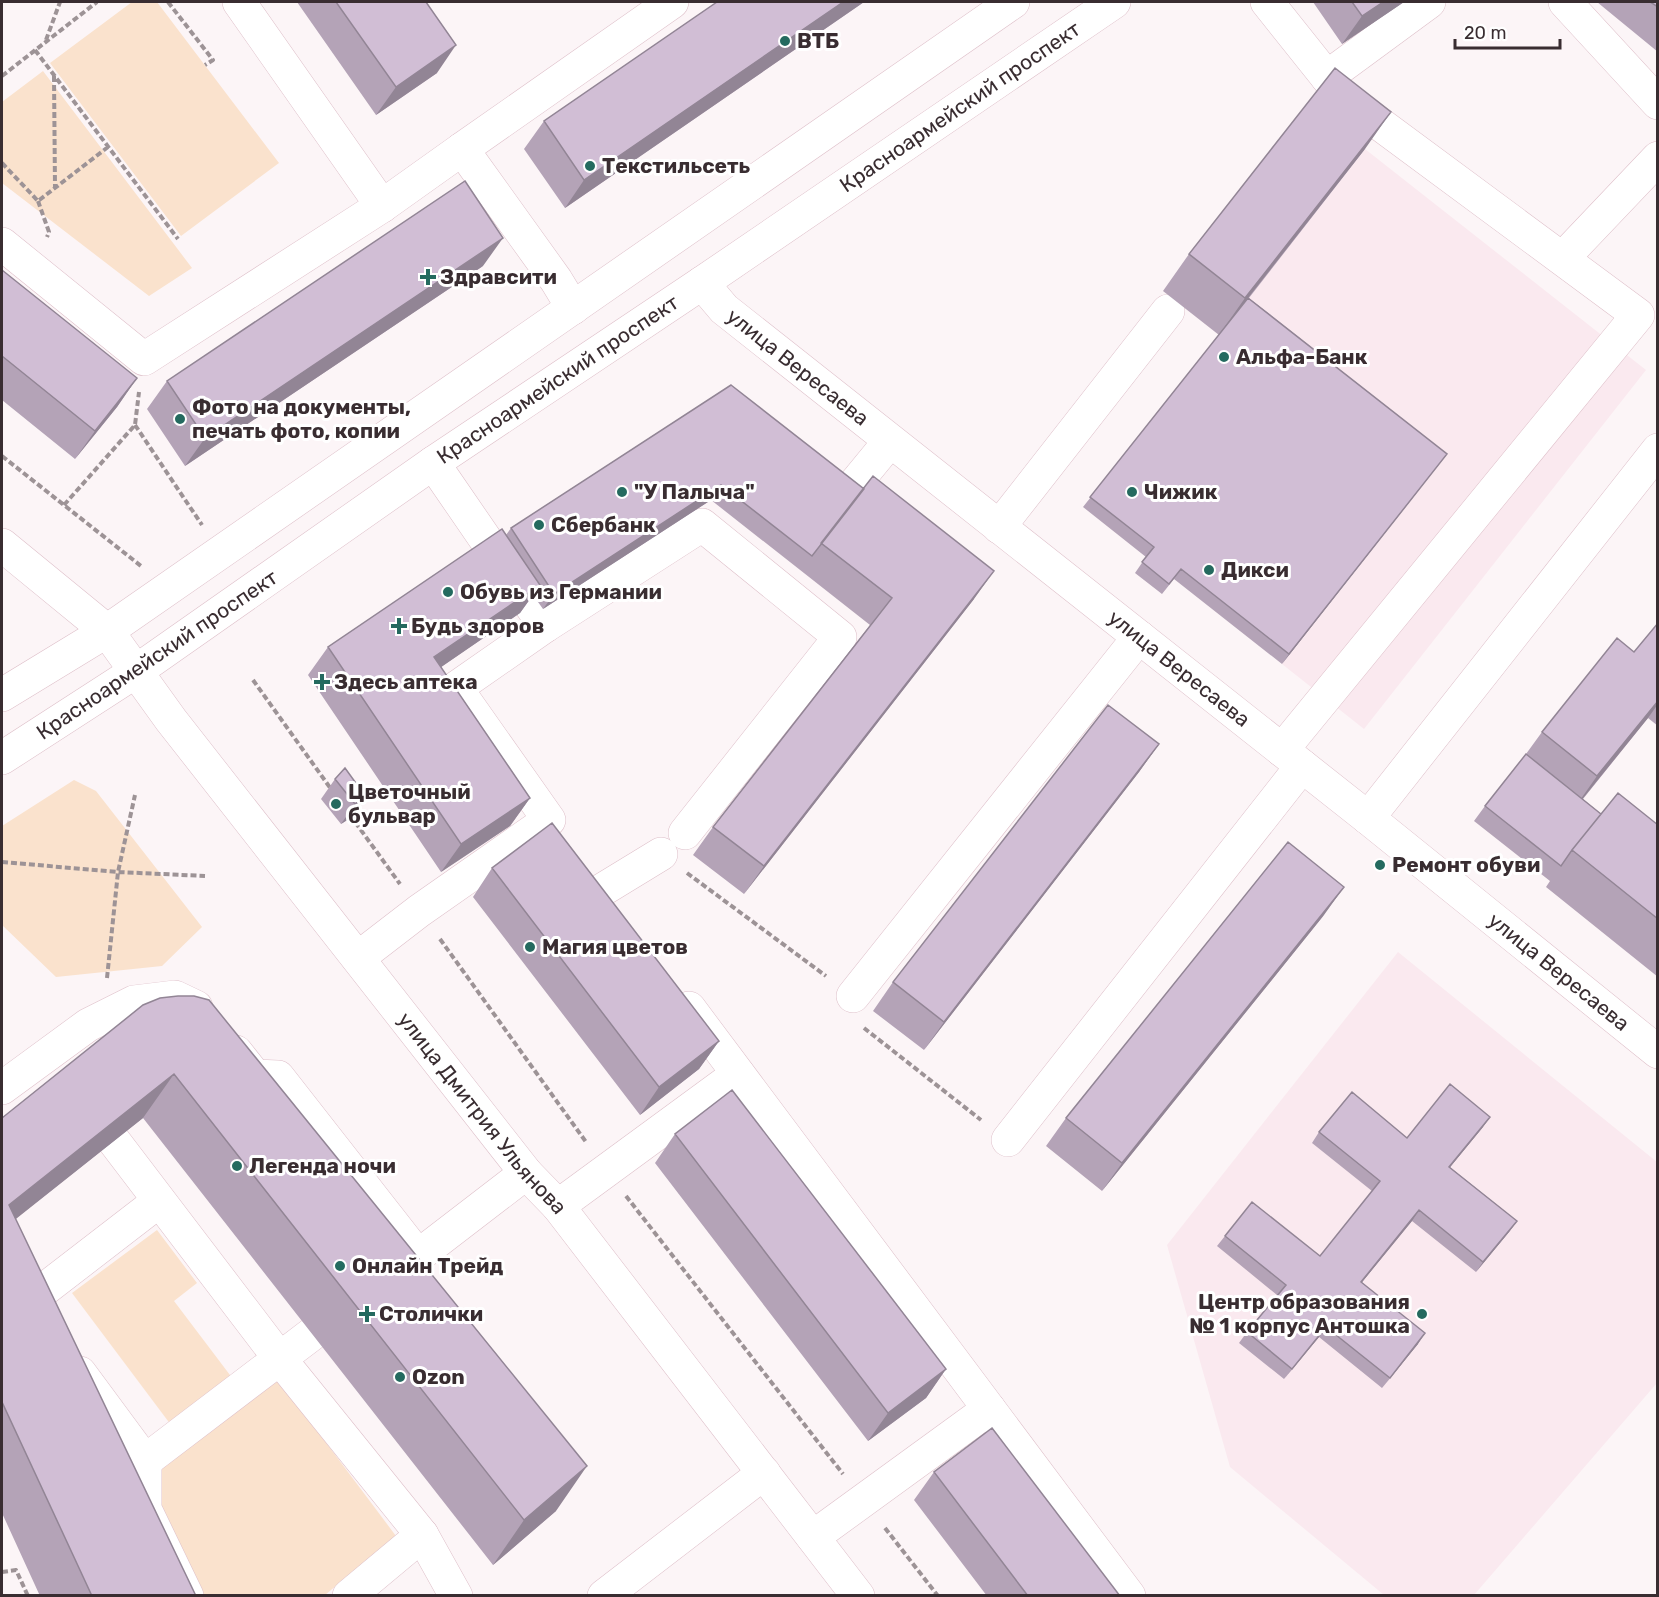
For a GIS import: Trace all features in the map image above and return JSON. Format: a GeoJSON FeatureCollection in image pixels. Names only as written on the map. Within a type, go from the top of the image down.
{"type":"FeatureCollection","features":[{"type":"Feature","properties":{"kind":"main road"},"geometry":{"type":"LineString","coordinates":[[238,2],[382,206]]}},
{"type":"Feature","properties":{"kind":"main road"},"geometry":{"type":"LineString","coordinates":[[2,244],[144,359],[382,206],[672,2]]}},
{"type":"Feature","properties":{"kind":"main road"},"geometry":{"type":"LineString","coordinates":[[2,695],[107,631],[1013,2]]}},
{"type":"Feature","properties":{"kind":"main road","name":"Красноармейский проспект"},"geometry":{"type":"LineString","coordinates":[[2,758],[135,672],[433,463],[1114,2]]}},
{"type":"Feature","properties":{"kind":"main road"},"geometry":{"type":"LineString","coordinates":[[1008,1140],[1292,758],[1638,315],[1342,96],[1267,2]]}},
{"type":"Feature","properties":{"kind":"main road"},"geometry":{"type":"LineString","coordinates":[[1327,77],[1429,2]]}},
{"type":"Feature","properties":{"kind":"main road"},"geometry":{"type":"LineString","coordinates":[[1565,2],[1658,103]]}},
{"type":"Feature","properties":{"kind":"main road"},"geometry":{"type":"LineString","coordinates":[[462,149],[556,280],[573,308]]}},
{"type":"Feature","properties":{"kind":"main road"},"geometry":{"type":"LineString","coordinates":[[1563,258],[1657,159]]}},
{"type":"Feature","properties":{"kind":"main road","name":"улица Вересаева"},"geometry":{"type":"LineString","coordinates":[[702,283],[724,309],[1368,818],[1658,1052]]}},
{"type":"Feature","properties":{"kind":"main road"},"geometry":{"type":"LineString","coordinates":[[999,527],[1168,311]]}},
{"type":"Feature","properties":{"kind":"main road"},"geometry":{"type":"LineString","coordinates":[[844,497],[890,441]]}},
{"type":"Feature","properties":{"kind":"main road"},"geometry":{"type":"LineString","coordinates":[[1368,818],[1658,450]]}},
{"type":"Feature","properties":{"kind":"main road"},"geometry":{"type":"LineString","coordinates":[[433,463],[544,627]]}},
{"type":"Feature","properties":{"kind":"main road"},"geometry":{"type":"LineString","coordinates":[[702,525],[784,574],[840,637],[673,843],[609,900],[549,820],[456,688],[544,627],[702,525]]}},
{"type":"Feature","properties":{"kind":"main road","name":"улица Дмитрия Ульянова"},"geometry":{"type":"LineString","coordinates":[[2,545],[107,631],[135,672],[526,1173],[558,1206],[858,1596]]}},
{"type":"Feature","properties":{"kind":"main road"},"geometry":{"type":"LineString","coordinates":[[853,996],[1139,637]]}},
{"type":"Feature","properties":{"kind":"main road"},"geometry":{"type":"LineString","coordinates":[[358,958],[419,911],[549,820]]}},
{"type":"Feature","properties":{"kind":"main road"},"geometry":{"type":"LineString","coordinates":[[673,987],[1129,1596]]}},
{"type":"Feature","properties":{"kind":"main road"},"geometry":{"type":"LineString","coordinates":[[2,1088],[56,1065],[88,1025],[134,1002],[175,997],[201,1009],[255,1076],[278,1077],[418,1256]]}},
{"type":"Feature","properties":{"kind":"main road"},"geometry":{"type":"LineString","coordinates":[[558,1206],[738,1074]]}},
{"type":"Feature","properties":{"kind":"main road"},"geometry":{"type":"LineString","coordinates":[[114,1142],[280,1359],[422,1535],[456,1596]]}},
{"type":"Feature","properties":{"kind":"main road"},"geometry":{"type":"LineString","coordinates":[[392,1275],[526,1173]]}},
{"type":"Feature","properties":{"kind":"main road"},"geometry":{"type":"LineString","coordinates":[[159,1201],[21,1292],[145,1461],[145,1509],[187,1596]]}},
{"type":"Feature","properties":{"kind":"main road"},"geometry":{"type":"LineString","coordinates":[[145,1461],[312,1334]]}},
{"type":"Feature","properties":{"kind":"main road"},"geometry":{"type":"LineString","coordinates":[[813,1537],[989,1409]]}},
{"type":"Feature","properties":{"kind":"main road"},"geometry":{"type":"LineString","coordinates":[[604,1596],[764,1473]]}},
{"type":"Feature","properties":{"kind":"main road"},"geometry":{"type":"LineString","coordinates":[[349,1596],[422,1535]]}},
{"type":"Feature","properties":{"kind":"path"},"geometry":{"type":"LineString","coordinates":[[46,41],[60,2]]}},
{"type":"Feature","properties":{"kind":"path"},"geometry":{"type":"LineString","coordinates":[[2,76],[97,2]]}},
{"type":"Feature","properties":{"kind":"path"},"geometry":{"type":"LineString","coordinates":[[168,2],[213,60],[205,65]]}},
{"type":"Feature","properties":{"kind":"path"},"geometry":{"type":"LineString","coordinates":[[35,50],[178,239]]}},
{"type":"Feature","properties":{"kind":"path"},"geometry":{"type":"LineString","coordinates":[[54,76],[55,187]]}},
{"type":"Feature","properties":{"kind":"path"},"geometry":{"type":"LineString","coordinates":[[2,163],[38,201],[108,147]]}},
{"type":"Feature","properties":{"kind":"path"},"geometry":{"type":"LineString","coordinates":[[64,505],[135,425],[144,359]]}},
{"type":"Feature","properties":{"kind":"path"},"geometry":{"type":"LineString","coordinates":[[135,425],[204,528]]}},
{"type":"Feature","properties":{"kind":"path"},"geometry":{"type":"LineString","coordinates":[[2,456],[144,568]]}},
{"type":"Feature","properties":{"kind":"path"},"geometry":{"type":"LineString","coordinates":[[102,1018],[118,872],[135,795]]}},
{"type":"Feature","properties":{"kind":"path"},"geometry":{"type":"LineString","coordinates":[[673,843],[853,996],[857,1023],[1008,1140]]}},
{"type":"Feature","properties":{"kind":"path"},"geometry":{"type":"LineString","coordinates":[[2,862],[118,872],[205,876]]}},
{"type":"Feature","properties":{"kind":"path"},"geometry":{"type":"LineString","coordinates":[[2,1572],[16,1570],[28,1596]]}},
{"type":"Feature","properties":{"kind":"shaded area"},"geometry":{"type":"Polygon","coordinates":[[[132,2],[157,2],[279,163],[181,236],[50,63],[132,2]]]}},
{"type":"Feature","properties":{"kind":"shaded area"},"geometry":{"type":"Polygon","coordinates":[[[43,71],[192,268],[149,296],[2,183],[2,102],[43,71]]]}},
{"type":"Feature","properties":{"kind":"shaded area"},"geometry":{"type":"Polygon","coordinates":[[[1365,149],[1646,370],[1364,729],[1282,664],[1241,308],[1365,149]]]}},
{"type":"Feature","properties":{"kind":"shaded area"},"geometry":{"type":"Polygon","coordinates":[[[74,780],[96,791],[202,927],[162,966],[56,977],[2,925],[2,826],[74,780]]]}},
{"type":"Feature","properties":{"kind":"shaded area","name":"Центр образования № 1 корпус Антошка"},"geometry":{"type":"Polygon","coordinates":[[[1398,952],[1657,1162],[1657,1383],[1474,1595],[1384,1595],[1230,1467],[1167,1245],[1398,952]]]}},
{"type":"Feature","properties":{"kind":"shaded area"},"geometry":{"type":"Polygon","coordinates":[[[157,1230],[197,1283],[174,1301],[233,1379],[171,1425],[72,1293],[157,1230]]]}},
{"type":"Feature","properties":{"kind":"shaded area"},"geometry":{"type":"Polygon","coordinates":[[[276,1376],[396,1536],[325,1595],[203,1595],[157,1507],[161,1463],[276,1376]]]}},
{"type":"Feature","properties":{"kind":"building"},"geometry":{"type":"Polygon","coordinates":[[[336,2],[426,2],[456,45],[396,87],[336,2]]]}},
{"type":"Feature","properties":{"kind":"building"},"geometry":{"type":"Polygon","coordinates":[[[717,2],[843,2],[584,180],[544,121],[717,2]]]}},
{"type":"Feature","properties":{"kind":"building"},"geometry":{"type":"Polygon","coordinates":[[[1352,2],[1383,2],[1362,16],[1352,2]]]}},
{"type":"Feature","properties":{"kind":"building"},"geometry":{"type":"Polygon","coordinates":[[[1335,68],[1391,112],[1245,298],[1189,254],[1335,68]]]}},
{"type":"Feature","properties":{"kind":"building"},"geometry":{"type":"Polygon","coordinates":[[[465,181],[503,238],[205,438],[167,381],[465,181]]]}},
{"type":"Feature","properties":{"kind":"building"},"geometry":{"type":"Polygon","coordinates":[[[2,270],[137,378],[95,431],[2,356],[2,270]]]}},
{"type":"Feature","properties":{"kind":"building"},"geometry":{"type":"Polygon","coordinates":[[[1248,298],[1447,454],[1289,654],[1181,569],[1169,584],[1142,562],[1154,547],[1090,497],[1248,298]]]}},
{"type":"Feature","properties":{"kind":"building"},"geometry":{"type":"Polygon","coordinates":[[[731,385],[864,489],[812,556],[721,485],[554,594],[511,528],[731,385]]]}},
{"type":"Feature","properties":{"kind":"building"},"geometry":{"type":"Polygon","coordinates":[[[873,476],[994,571],[764,866],[713,827],[892,598],[821,543],[873,476]]]}},
{"type":"Feature","properties":{"kind":"building"},"geometry":{"type":"Polygon","coordinates":[[[502,529],[540,585],[434,657],[530,798],[461,844],[328,647],[502,529]]]}},
{"type":"Feature","properties":{"kind":"building"},"geometry":{"type":"Polygon","coordinates":[[[1658,623],[1658,701],[1597,776],[1542,732],[1617,638],[1634,652],[1658,623]]]}},
{"type":"Feature","properties":{"kind":"building"},"geometry":{"type":"Polygon","coordinates":[[[1108,705],[1159,744],[944,1022],[893,982],[1108,705]]]}},
{"type":"Feature","properties":{"kind":"building"},"geometry":{"type":"Polygon","coordinates":[[[1526,754],[1601,814],[1561,866],[1485,806],[1526,754]]]}},
{"type":"Feature","properties":{"kind":"building"},"geometry":{"type":"Polygon","coordinates":[[[345,768],[366,797],[355,804],[335,779],[345,768]]]}},
{"type":"Feature","properties":{"kind":"building"},"geometry":{"type":"Polygon","coordinates":[[[1618,793],[1658,825],[1658,919],[1572,850],[1618,793]]]}},
{"type":"Feature","properties":{"kind":"building"},"geometry":{"type":"Polygon","coordinates":[[[552,823],[719,1041],[659,1087],[492,868],[552,823]]]}},
{"type":"Feature","properties":{"kind":"building"},"geometry":{"type":"Polygon","coordinates":[[[1288,842],[1344,887],[1122,1163],[1066,1118],[1288,842]]]}},
{"type":"Feature","properties":{"kind":"building"},"geometry":{"type":"Polygon","coordinates":[[[194,996],[209,1000],[587,1466],[524,1520],[174,1074],[9,1205],[196,1596],[92,1596],[2,1402],[2,1118],[143,1005],[160,998],[194,996]]]}},
{"type":"Feature","properties":{"kind":"building"},"geometry":{"type":"Polygon","coordinates":[[[1450,1084],[1490,1117],[1449,1167],[1517,1221],[1483,1262],[1419,1210],[1361,1282],[1425,1333],[1390,1378],[1326,1327],[1292,1369],[1247,1332],[1286,1285],[1225,1236],[1252,1202],[1320,1256],[1380,1181],[1319,1132],[1352,1092],[1407,1138],[1450,1084]]]}},
{"type":"Feature","properties":{"kind":"building"},"geometry":{"type":"Polygon","coordinates":[[[732,1090],[946,1369],[888,1413],[675,1134],[732,1090]]]}},
{"type":"Feature","properties":{"kind":"building"},"geometry":{"type":"Polygon","coordinates":[[[992,1428],[1120,1596],[1028,1596],[934,1472],[992,1428]]]}},
{"type":"Feature","properties":{"kind":"place","name":"ВТБ"},"geometry":{"type":"Point","coordinates":[785,41]}},
{"type":"Feature","properties":{"kind":"place","name":"Текстильсеть"},"geometry":{"type":"Point","coordinates":[590,166]}},
{"type":"Feature","properties":{"kind":"place","name":"Здравсити"},"geometry":{"type":"Point","coordinates":[428,277]}},
{"type":"Feature","properties":{"kind":"place","name":"Альфа-Банк"},"geometry":{"type":"Point","coordinates":[1224,357]}},
{"type":"Feature","properties":{"kind":"place","name":"Фото на документы, печать фото, копии"},"geometry":{"type":"Point","coordinates":[180,419]}},
{"type":"Feature","properties":{"kind":"place","name":"\"У Палыча\""},"geometry":{"type":"Point","coordinates":[622,492]}},
{"type":"Feature","properties":{"kind":"place","name":"Чижик"},"geometry":{"type":"Point","coordinates":[1132,492]}},
{"type":"Feature","properties":{"kind":"place","name":"Сбербанк"},"geometry":{"type":"Point","coordinates":[539,525]}},
{"type":"Feature","properties":{"kind":"place","name":"Дикси"},"geometry":{"type":"Point","coordinates":[1209,570]}},
{"type":"Feature","properties":{"kind":"place","name":"Обувь из Германии"},"geometry":{"type":"Point","coordinates":[448,592]}},
{"type":"Feature","properties":{"kind":"place","name":"Будь здоров"},"geometry":{"type":"Point","coordinates":[399,626]}},
{"type":"Feature","properties":{"kind":"place","name":"Здесь аптека"},"geometry":{"type":"Point","coordinates":[322,682]}},
{"type":"Feature","properties":{"kind":"place","name":"Цветочный бульвар"},"geometry":{"type":"Point","coordinates":[336,804]}},
{"type":"Feature","properties":{"kind":"place","name":"Ремонт обуви"},"geometry":{"type":"Point","coordinates":[1380,865]}},
{"type":"Feature","properties":{"kind":"place","name":"Магия цветов"},"geometry":{"type":"Point","coordinates":[530,947]}},
{"type":"Feature","properties":{"kind":"place","name":"Легенда ночи"},"geometry":{"type":"Point","coordinates":[237,1166]}},
{"type":"Feature","properties":{"kind":"place","name":"Онлайн Трейд"},"geometry":{"type":"Point","coordinates":[340,1266]}},
{"type":"Feature","properties":{"kind":"place","name":"Столички"},"geometry":{"type":"Point","coordinates":[367,1314]}},
{"type":"Feature","properties":{"kind":"place","name":"Центр образования № 1 корпус Антошка"},"geometry":{"type":"Point","coordinates":[1422,1314]}},
{"type":"Feature","properties":{"kind":"place","name":"Ozon"},"geometry":{"type":"Point","coordinates":[400,1377]}}]}
